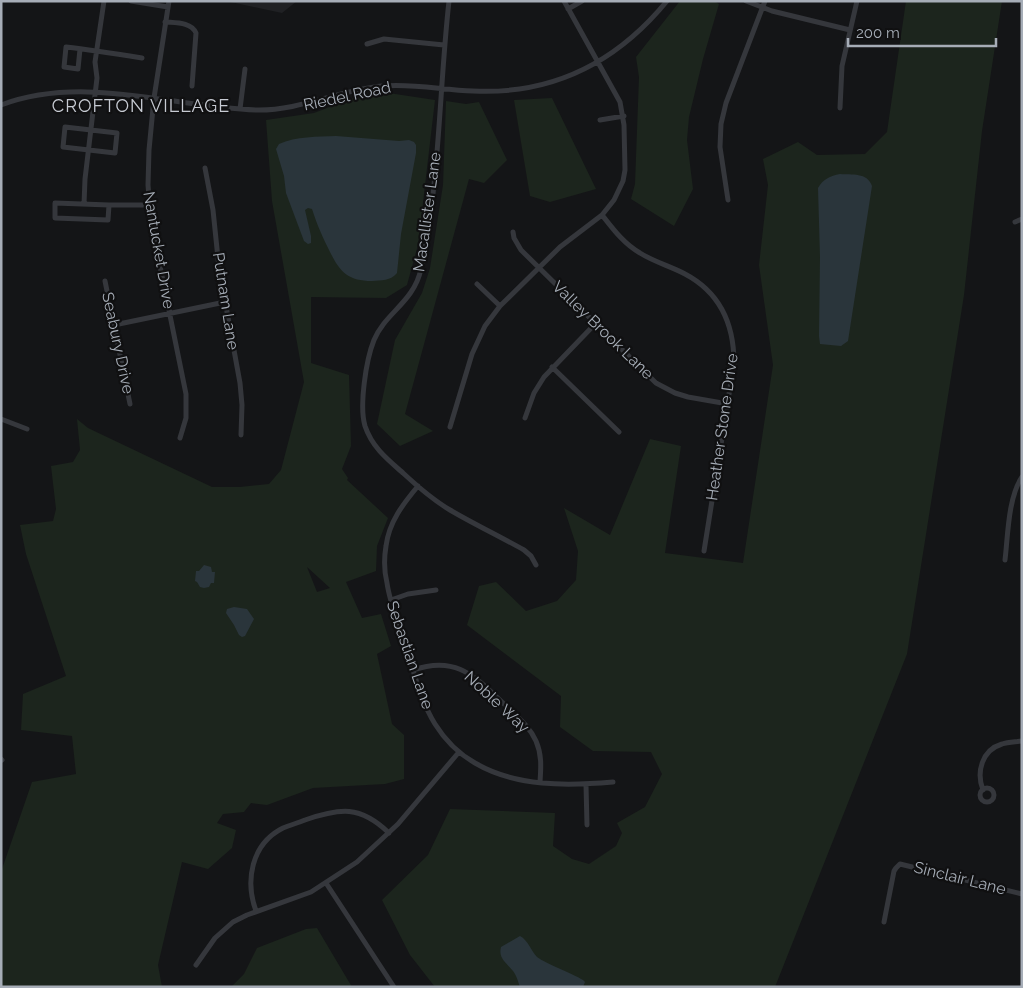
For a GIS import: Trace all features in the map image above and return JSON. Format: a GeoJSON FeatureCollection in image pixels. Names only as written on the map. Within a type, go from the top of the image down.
{"type":"FeatureCollection","features":[{"type":"Feature","properties":{"kind":"street"},"geometry":{"type":"LineString","coordinates":[[84,204],[96,91],[96,51],[104,1]]}},
{"type":"Feature","properties":{"kind":"street"},"geometry":{"type":"LineString","coordinates":[[131,1],[168,4]]}},
{"type":"Feature","properties":{"kind":"street","name":"Macallister Lane"},"geometry":{"type":"LineString","coordinates":[[449,1],[432,201],[420,272],[407,298],[376,336],[370,351],[362,405],[365,424],[373,444],[381,453],[418,486],[449,510],[524,550],[531,556],[536,565]]}},
{"type":"Feature","properties":{"kind":"street"},"geometry":{"type":"LineString","coordinates":[[450,427],[476,344],[485,326],[500,306],[538,267],[568,240],[602,215],[614,200],[623,181],[624,116],[617,94],[564,1]]}},
{"type":"Feature","properties":{"kind":"street"},"geometry":{"type":"LineString","coordinates":[[568,9],[582,1]]}},
{"type":"Feature","properties":{"kind":"street","name":"Riedel Road"},"geometry":{"type":"LineString","coordinates":[[1,105],[51,92],[96,91],[240,109],[272,110],[287,108],[352,91],[382,86],[416,86],[494,91],[532,87],[566,78],[614,53],[641,31],[668,1]]}},
{"type":"Feature","properties":{"kind":"street"},"geometry":{"type":"LineString","coordinates":[[746,1],[762,8],[850,30]]}},
{"type":"Feature","properties":{"kind":"street"},"geometry":{"type":"LineString","coordinates":[[728,200],[720,147],[721,124],[726,103],[765,1]]}},
{"type":"Feature","properties":{"kind":"street"},"geometry":{"type":"LineString","coordinates":[[840,108],[842,66],[857,1]]}},
{"type":"Feature","properties":{"kind":"street","name":"Nantucket Drive"},"geometry":{"type":"LineString","coordinates":[[168,4],[154,98],[148,168],[149,205],[186,394],[186,418],[180,438]]}},
{"type":"Feature","properties":{"kind":"street"},"geometry":{"type":"LineString","coordinates":[[165,22],[188,25],[196,33],[192,86]]}},
{"type":"Feature","properties":{"kind":"street"},"geometry":{"type":"LineString","coordinates":[[367,44],[384,39],[444,45]]}},
{"type":"Feature","properties":{"kind":"street"},"geometry":{"type":"LineString","coordinates":[[80,49],[78,69],[64,67],[66,47],[96,51],[142,58]]}},
{"type":"Feature","properties":{"kind":"street"},"geometry":{"type":"LineString","coordinates":[[240,109],[245,69]]}},
{"type":"Feature","properties":{"kind":"street"},"geometry":{"type":"LineString","coordinates":[[600,120],[624,116]]}},
{"type":"Feature","properties":{"kind":"street"},"geometry":{"type":"LineString","coordinates":[[65,127],[117,133],[115,153],[89,150],[63,147],[65,127]]}},
{"type":"Feature","properties":{"kind":"street","name":"Putnam Lane"},"geometry":{"type":"LineString","coordinates":[[205,168],[213,210],[219,268],[240,383],[242,405],[241,435]]}},
{"type":"Feature","properties":{"kind":"street"},"geometry":{"type":"LineString","coordinates":[[109,205],[108,220],[55,218],[55,203],[149,205]]}},
{"type":"Feature","properties":{"kind":"street","name":"Heather Stone Drive"},"geometry":{"type":"LineString","coordinates":[[602,215],[630,246],[650,259],[692,278],[706,289],[719,305],[729,324],[733,337],[734,363],[704,551]]}},
{"type":"Feature","properties":{"kind":"street"},"geometry":{"type":"LineString","coordinates":[[1016,222],[1022,219]]}},
{"type":"Feature","properties":{"kind":"street","name":"Valley Brook Lane"},"geometry":{"type":"LineString","coordinates":[[513,232],[517,244],[538,267],[648,376],[666,389],[688,397],[728,404]]}},
{"type":"Feature","properties":{"kind":"street","name":"Seabury Drive"},"geometry":{"type":"LineString","coordinates":[[104,282],[130,404]]}},
{"type":"Feature","properties":{"kind":"street"},"geometry":{"type":"LineString","coordinates":[[477,284],[500,306]]}},
{"type":"Feature","properties":{"kind":"street"},"geometry":{"type":"LineString","coordinates":[[114,325],[225,302]]}},
{"type":"Feature","properties":{"kind":"street"},"geometry":{"type":"LineString","coordinates":[[525,418],[534,392],[552,366],[595,324]]}},
{"type":"Feature","properties":{"kind":"street"},"geometry":{"type":"LineString","coordinates":[[552,366],[618,432]]}},
{"type":"Feature","properties":{"kind":"street"},"geometry":{"type":"LineString","coordinates":[[1,420],[28,429]]}},
{"type":"Feature","properties":{"kind":"street"},"geometry":{"type":"LineString","coordinates":[[1004,560],[1015,491],[1022,477]]}},
{"type":"Feature","properties":{"kind":"street","name":"Sebastian Lane"},"geometry":{"type":"LineString","coordinates":[[418,486],[400,509],[387,538],[385,570],[391,600],[413,670],[430,714],[442,733],[459,752],[475,764],[498,774],[521,780],[558,784],[586,785],[612,782]]}},
{"type":"Feature","properties":{"kind":"street"},"geometry":{"type":"LineString","coordinates":[[391,600],[408,594],[436,590]]}},
{"type":"Feature","properties":{"kind":"street","name":"Noble Way"},"geometry":{"type":"LineString","coordinates":[[413,670],[429,665],[452,666],[464,670],[476,678],[524,723],[533,736],[541,760],[540,782]]}},
{"type":"Feature","properties":{"kind":"street"},"geometry":{"type":"LineString","coordinates":[[983,790],[979,772],[984,758],[995,746],[1022,741]]}},
{"type":"Feature","properties":{"kind":"street"},"geometry":{"type":"LineString","coordinates":[[196,965],[215,938],[238,919],[256,911],[299,898],[357,862],[389,833],[459,752]]}},
{"type":"Feature","properties":{"kind":"street"},"geometry":{"type":"LineString","coordinates":[[586,785],[587,825]]}},
{"type":"Feature","properties":{"kind":"street"},"geometry":{"type":"LineString","coordinates":[[256,911],[250,884],[253,863],[263,846],[280,829],[328,812],[347,811],[357,812],[372,818],[389,833]]}},
{"type":"Feature","properties":{"kind":"street","name":"Sinclair Lane"},"geometry":{"type":"LineString","coordinates":[[884,922],[894,871],[900,864],[1022,894]]}},
{"type":"Feature","properties":{"kind":"street"},"geometry":{"type":"LineString","coordinates":[[326,883],[394,987]]}},
{"type":"Feature","properties":{"kind":"shaded area"},"geometry":{"type":"Polygon","coordinates":[[[226,1],[297,1],[282,13],[226,1]]]}},
{"type":"Feature","properties":{"kind":"shaded area"},"geometry":{"type":"Polygon","coordinates":[[[680,1],[714,1],[719,4],[689,117],[687,140],[693,189],[674,226],[631,199],[635,184],[639,77],[636,57],[680,1]]]}},
{"type":"Feature","properties":{"kind":"shaded area"},"geometry":{"type":"Polygon","coordinates":[[[906,1],[1002,1],[982,131],[964,295],[907,654],[775,987],[435,987],[410,955],[382,900],[428,855],[450,809],[555,813],[553,846],[572,859],[589,864],[616,846],[622,833],[617,823],[645,807],[662,774],[651,752],[593,751],[560,727],[561,696],[467,625],[479,586],[496,582],[526,611],[557,601],[576,580],[578,551],[564,508],[610,535],[650,439],[681,446],[665,553],[743,563],[773,365],[759,265],[768,185],[763,159],[798,142],[817,155],[865,154],[887,132],[906,1]]]}},
{"type":"Feature","properties":{"kind":"shaded area"},"geometry":{"type":"Polygon","coordinates":[[[382,92],[435,100],[418,245],[407,285],[386,298],[311,297],[311,363],[349,375],[351,446],[342,469],[348,478],[347,480],[388,518],[377,546],[376,571],[346,582],[362,618],[381,614],[391,646],[377,654],[392,724],[404,735],[404,779],[385,784],[313,788],[267,805],[251,803],[244,812],[223,814],[217,823],[236,830],[232,848],[208,869],[182,862],[158,965],[162,987],[1,987],[1,872],[32,782],[76,774],[72,736],[21,730],[23,694],[66,676],[26,554],[20,525],[53,521],[56,509],[51,466],[73,462],[80,450],[77,419],[88,428],[212,487],[269,484],[281,470],[304,382],[272,201],[266,120],[314,113],[356,97],[382,92]],[[307,567],[317,592],[330,588],[307,567]]]}},
{"type":"Feature","properties":{"kind":"shaded area"},"geometry":{"type":"Polygon","coordinates":[[[552,98],[596,189],[550,202],[530,196],[514,100],[552,98]]]}},
{"type":"Feature","properties":{"kind":"shaded area"},"geometry":{"type":"Polygon","coordinates":[[[446,101],[466,104],[479,102],[507,160],[484,183],[469,179],[405,414],[433,431],[400,446],[377,424],[395,340],[422,293],[430,268],[443,185],[446,101]]]}},
{"type":"Feature","properties":{"kind":"shaded area"},"geometry":{"type":"Polygon","coordinates":[[[336,136],[399,141],[409,140],[416,145],[401,234],[397,273],[389,279],[364,281],[351,277],[341,270],[320,231],[312,209],[308,208],[305,210],[311,243],[308,244],[304,241],[286,193],[284,176],[276,149],[279,144],[300,138],[336,136]]]}},
{"type":"Feature","properties":{"kind":"shaded area"},"geometry":{"type":"Polygon","coordinates":[[[840,174],[863,176],[867,178],[872,186],[848,341],[841,346],[820,344],[818,188],[827,178],[840,174]]]}},
{"type":"Feature","properties":{"kind":"shaded area"},"geometry":{"type":"Polygon","coordinates":[[[204,565],[211,567],[212,572],[215,572],[214,583],[204,588],[200,587],[195,581],[196,571],[199,571],[204,565]]]}},
{"type":"Feature","properties":{"kind":"shaded area"},"geometry":{"type":"Polygon","coordinates":[[[234,607],[247,609],[254,619],[245,636],[242,637],[226,613],[227,609],[234,607]]]}},
{"type":"Feature","properties":{"kind":"shaded area"},"geometry":{"type":"Polygon","coordinates":[[[317,928],[352,987],[231,987],[244,974],[257,948],[306,929],[317,928]]]}},
{"type":"Feature","properties":{"kind":"shaded area"},"geometry":{"type":"Polygon","coordinates":[[[520,936],[537,957],[583,980],[585,982],[583,987],[520,987],[514,973],[502,958],[500,951],[501,947],[520,936]]]}},
{"type":"Feature","properties":{"kind":"district","name":"CROFTON VILLAGE"},"geometry":{"type":"Point","coordinates":[141,105]}}]}
